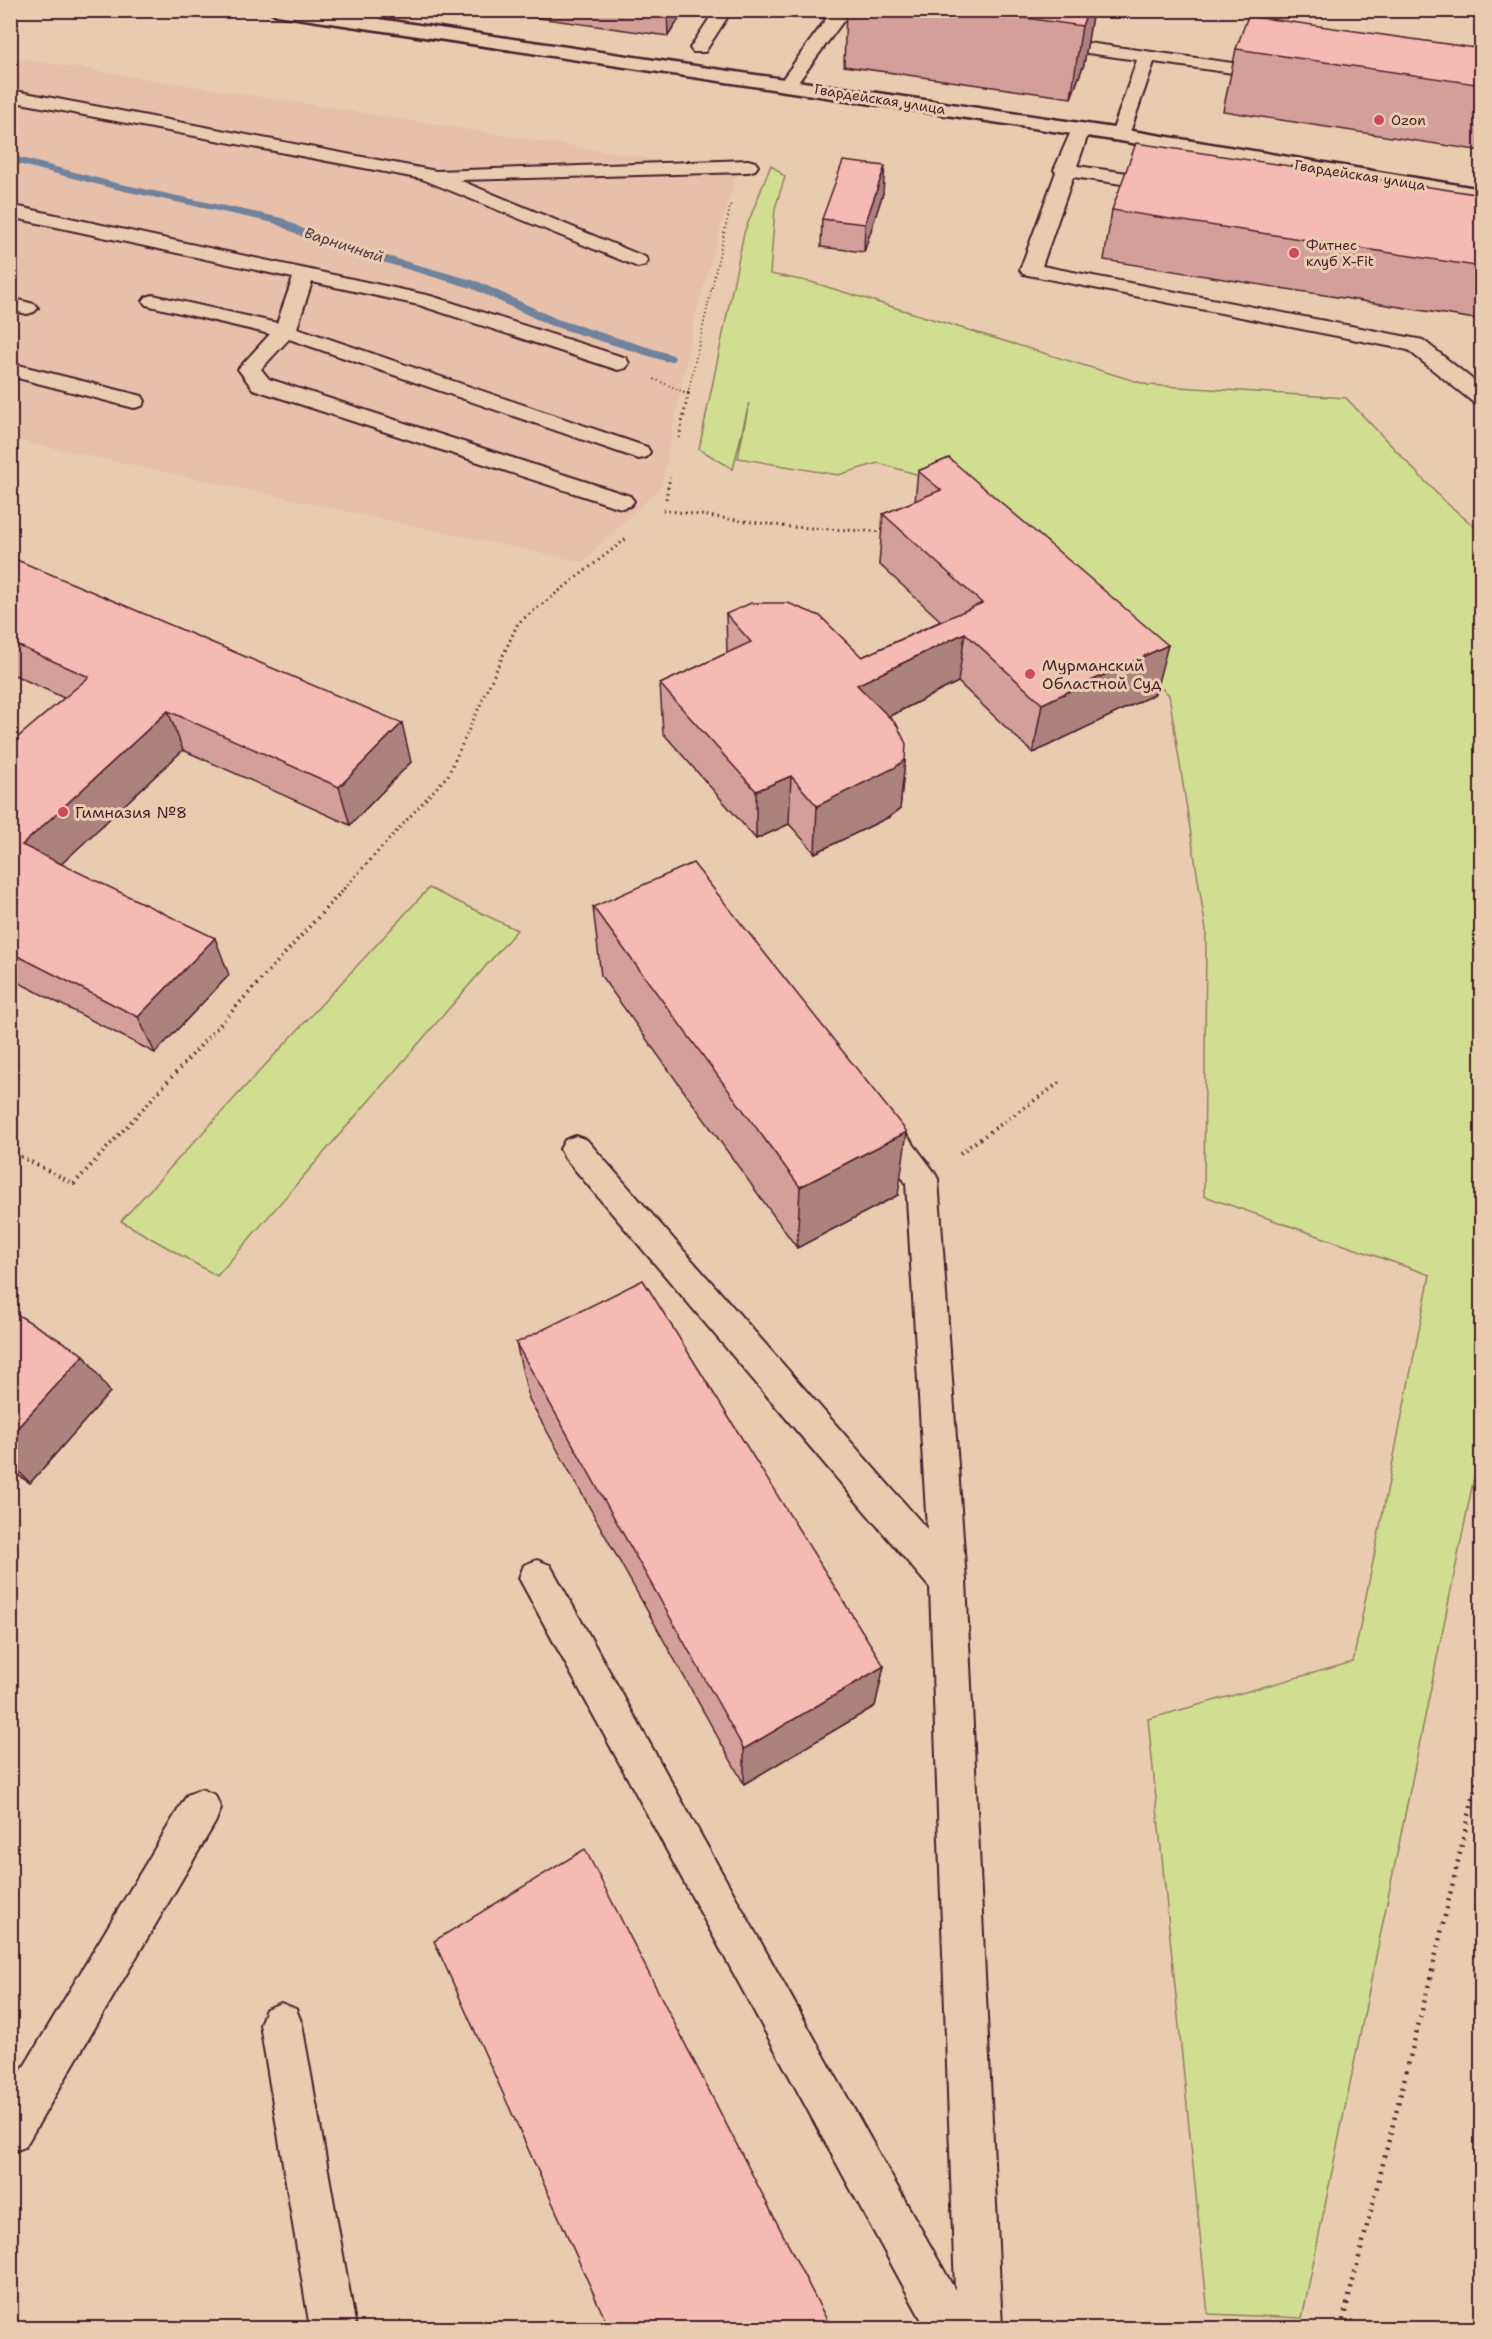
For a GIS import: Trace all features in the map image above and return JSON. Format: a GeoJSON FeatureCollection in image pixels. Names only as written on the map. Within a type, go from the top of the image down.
{"type":"FeatureCollection","features":[{"type":"Feature","properties":{"kind":"street","name":"Гвардейская улица"},"geometry":{"type":"LineString","coordinates":[[277,10],[372,16],[787,85],[1120,135],[1482,195]]}},
{"type":"Feature","properties":{"kind":"lane"},"geometry":{"type":"LineString","coordinates":[[699,48],[724,10]]}},
{"type":"Feature","properties":{"kind":"lane"},"geometry":{"type":"LineString","coordinates":[[809,10],[841,12],[910,24]]}},
{"type":"Feature","properties":{"kind":"lane"},"geometry":{"type":"LineString","coordinates":[[787,85],[841,12]]}},
{"type":"Feature","properties":{"kind":"lane"},"geometry":{"type":"LineString","coordinates":[[1029,40],[1294,77]]}},
{"type":"Feature","properties":{"kind":"lane"},"geometry":{"type":"LineString","coordinates":[[1120,135],[1147,56]]}},
{"type":"Feature","properties":{"kind":"lane"},"geometry":{"type":"LineString","coordinates":[[10,95],[431,175],[638,261]]}},
{"type":"Feature","properties":{"kind":"lane"},"geometry":{"type":"LineString","coordinates":[[1081,129],[1064,170],[1030,270],[1416,345],[1482,398]]}},
{"type":"Feature","properties":{"kind":"lane"},"geometry":{"type":"LineString","coordinates":[[431,175],[748,166]]}},
{"type":"Feature","properties":{"kind":"lane"},"geometry":{"type":"LineString","coordinates":[[1064,170],[1179,186]]}},
{"type":"Feature","properties":{"kind":"lane"},"geometry":{"type":"LineString","coordinates":[[10,211],[424,300],[618,363]]}},
{"type":"Feature","properties":{"kind":"lane"},"geometry":{"type":"LineString","coordinates":[[304,274],[285,331],[249,369],[261,384],[622,501]]}},
{"type":"Feature","properties":{"kind":"lane"},"geometry":{"type":"LineString","coordinates":[[153,301],[285,331],[639,452]]}},
{"type":"Feature","properties":{"kind":"lane"},"geometry":{"type":"LineString","coordinates":[[10,369],[134,401]]}},
{"type":"Feature","properties":{"kind":"lane"},"geometry":{"type":"LineString","coordinates":[[857,1093],[922,1179],[948,1581],[980,2328]]}},
{"type":"Feature","properties":{"kind":"lane"},"geometry":{"type":"LineString","coordinates":[[576,1149],[948,1581]]}},
{"type":"Feature","properties":{"kind":"lane"},"geometry":{"type":"LineString","coordinates":[[537,1578],[951,2328]]}},
{"type":"Feature","properties":{"kind":"lane"},"geometry":{"type":"LineString","coordinates":[[10,2132],[201,1809]]}},
{"type":"Feature","properties":{"kind":"lane"},"geometry":{"type":"LineString","coordinates":[[281,2024],[333,2328]]}},
{"type":"Feature","properties":{"kind":"path"},"geometry":{"type":"LineString","coordinates":[[618,363],[688,393],[731,201],[748,166]]}},
{"type":"Feature","properties":{"kind":"path"},"geometry":{"type":"LineString","coordinates":[[654,517],[663,510],[790,527],[887,532]]}},
{"type":"Feature","properties":{"kind":"path"},"geometry":{"type":"LineString","coordinates":[[10,1151],[74,1184],[448,775],[518,623],[627,538]]}},
{"type":"Feature","properties":{"kind":"path"},"geometry":{"type":"LineString","coordinates":[[922,1179],[1062,1082]]}},
{"type":"Feature","properties":{"kind":"path"},"geometry":{"type":"LineString","coordinates":[[1341,2328],[1430,1979],[1482,1760]]}},
{"type":"Feature","properties":{"kind":"shaded area"},"geometry":{"type":"Polygon","coordinates":[[[10,57],[737,172],[694,321],[662,486],[582,562],[11,439],[10,57]]]}},
{"type":"Feature","properties":{"kind":"green space"},"geometry":{"type":"Polygon","coordinates":[[[771,165],[785,177],[775,208],[770,274],[811,282],[1148,385],[1346,398],[1444,501],[1481,532],[1481,1443],[1302,2318],[1208,2314],[1148,1719],[1353,1662],[1430,1275],[1204,1196],[1206,930],[1169,695],[926,477],[878,463],[838,475],[738,458],[749,403],[733,469],[699,449],[744,233],[771,165]]]}},
{"type":"Feature","properties":{"kind":"green space"},"geometry":{"type":"Polygon","coordinates":[[[429,888],[517,930],[217,1276],[121,1221],[429,888]]]}},
{"type":"Feature","properties":{"kind":"building"},"geometry":{"type":"Polygon","coordinates":[[[967,10],[1088,10],[1082,26],[967,10]]]}},
{"type":"Feature","properties":{"kind":"building"},"geometry":{"type":"Polygon","coordinates":[[[1248,16],[1482,49],[1482,85],[1236,49],[1248,16]]]}},
{"type":"Feature","properties":{"kind":"building"},"geometry":{"type":"Polygon","coordinates":[[[1136,143],[1482,195],[1482,267],[1112,210],[1136,143]]]}},
{"type":"Feature","properties":{"kind":"building"},"geometry":{"type":"Polygon","coordinates":[[[843,161],[885,166],[865,224],[822,219],[843,161]]]}},
{"type":"Feature","properties":{"kind":"building"},"geometry":{"type":"Polygon","coordinates":[[[949,458],[1168,645],[1042,704],[965,633],[857,685],[897,725],[906,744],[905,760],[894,768],[817,806],[791,776],[756,791],[660,684],[751,642],[726,614],[751,603],[788,603],[820,616],[862,657],[982,603],[883,514],[941,490],[918,471],[949,458]]]}},
{"type":"Feature","properties":{"kind":"building","name":"Гимназия №8"},"geometry":{"type":"Polygon","coordinates":[[[10,557],[402,723],[339,787],[168,711],[22,845],[215,938],[138,1017],[10,952],[10,744],[89,677],[10,642],[10,557]]]}},
{"type":"Feature","properties":{"kind":"building"},"geometry":{"type":"Polygon","coordinates":[[[693,863],[907,1132],[800,1187],[593,907],[693,863]]]}},
{"type":"Feature","properties":{"kind":"building"},"geometry":{"type":"Polygon","coordinates":[[[643,1280],[884,1666],[744,1749],[516,1343],[643,1280]]]}},
{"type":"Feature","properties":{"kind":"building"},"geometry":{"type":"Polygon","coordinates":[[[10,1310],[84,1355],[10,1436],[10,1310]]]}},
{"type":"Feature","properties":{"kind":"building"},"geometry":{"type":"Polygon","coordinates":[[[585,1849],[831,2328],[609,2328],[434,1941],[585,1849]]]}},
{"type":"Feature","properties":{"kind":"waterway","name":"Варничный"},"geometry":{"type":"LineString","coordinates":[[10,158],[115,186],[278,220],[315,239],[475,285],[553,322],[669,358]]}},
{"type":"Feature","properties":{"kind":"place","name":"Ozon"},"geometry":{"type":"Point","coordinates":[1379,120]}},
{"type":"Feature","properties":{"kind":"place","name":"Фитнес клуб X-Fit"},"geometry":{"type":"Point","coordinates":[1294,253]}},
{"type":"Feature","properties":{"kind":"place","name":"Мурманский Областной Суд"},"geometry":{"type":"Point","coordinates":[1030,674]}},
{"type":"Feature","properties":{"kind":"place","name":"Гимназия №8"},"geometry":{"type":"Point","coordinates":[63,812]}}]}
